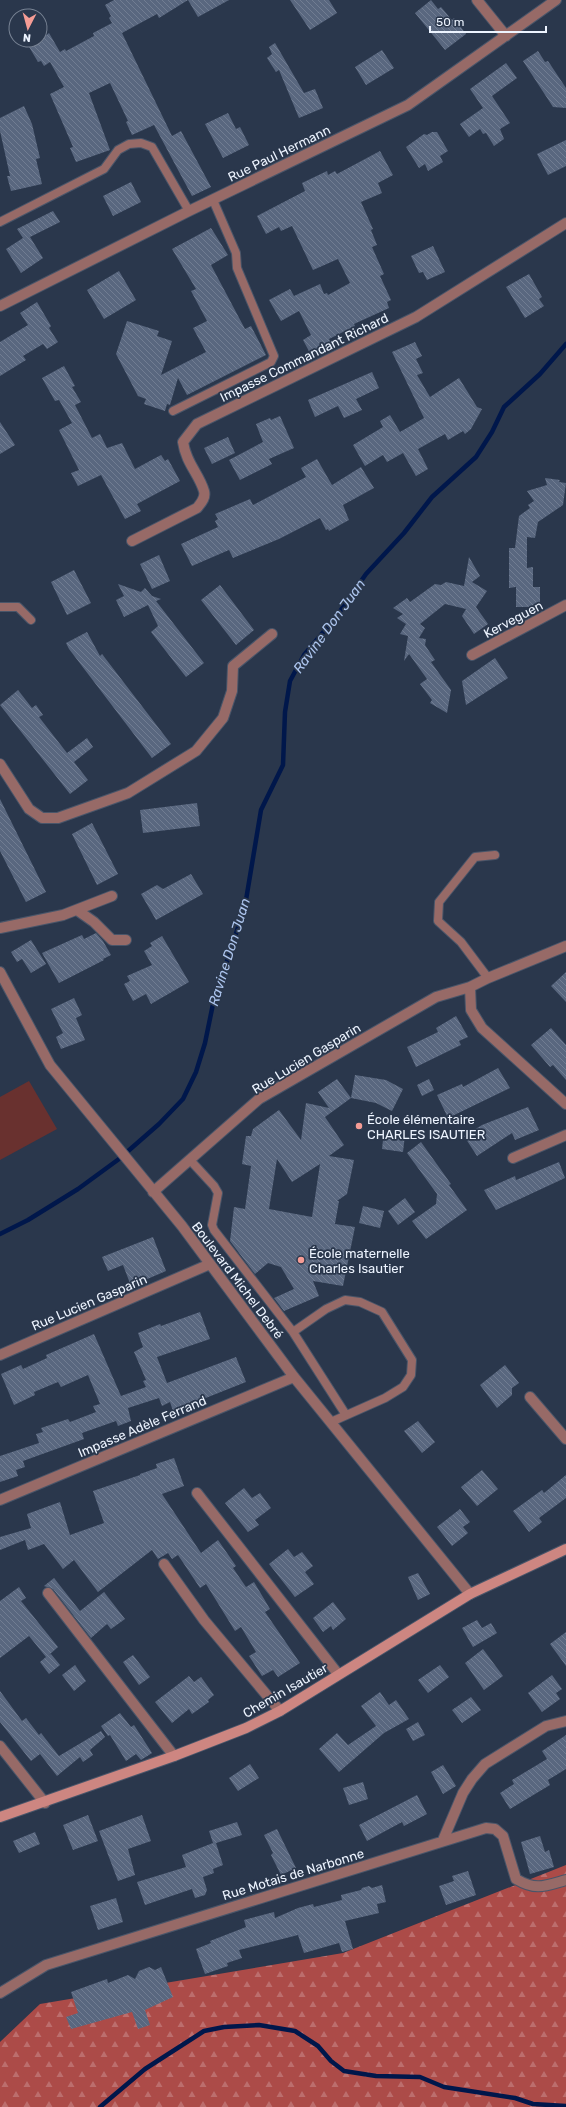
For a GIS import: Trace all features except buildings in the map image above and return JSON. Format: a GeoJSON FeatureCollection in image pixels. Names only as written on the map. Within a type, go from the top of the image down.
{"type":"FeatureCollection","features":[{"type":"Feature","properties":{"kind":"main road","name":"Chemin Isautier"},"geometry":{"type":"LineString","coordinates":[[0,1817],[45,1803],[246,1728],[280,1711],[470,1594],[566,1549]]}},
{"type":"Feature","properties":{"kind":"street"},"geometry":{"type":"LineString","coordinates":[[477,0],[506,36]]}},
{"type":"Feature","properties":{"kind":"street","name":"Rue Paul Hermann"},"geometry":{"type":"LineString","coordinates":[[0,306],[189,211],[408,105],[556,0]]}},
{"type":"Feature","properties":{"kind":"street","name":"Impasse Commandant Richard"},"geometry":{"type":"LineString","coordinates":[[132,541],[197,508],[204,501],[205,492],[189,463],[183,442],[197,424],[416,317],[566,223]]}},
{"type":"Feature","properties":{"kind":"street","name":"Kerveguen"},"geometry":{"type":"LineString","coordinates":[[472,655],[566,605]]}},
{"type":"Feature","properties":{"kind":"street"},"geometry":{"type":"LineString","coordinates":[[0,764],[29,809],[42,818],[58,818],[128,793],[196,751],[223,718],[232,691],[233,666],[272,634]]}},
{"type":"Feature","properties":{"kind":"street"},"geometry":{"type":"LineString","coordinates":[[0,928],[63,916],[112,896]]}},
{"type":"Feature","properties":{"kind":"street"},"geometry":{"type":"LineString","coordinates":[[77,910],[94,922],[112,940],[126,940]]}},
{"type":"Feature","properties":{"kind":"street","name":"Rue Lucien Gasparin"},"geometry":{"type":"LineString","coordinates":[[153,1192],[259,1099],[436,997],[470,987],[488,978],[566,946]]}},
{"type":"Feature","properties":{"kind":"street","name":"Boulevard Michel Debré"},"geometry":{"type":"LineString","coordinates":[[0,972],[50,1065],[130,1161],[210,1264],[294,1377],[470,1594]]}},
{"type":"Feature","properties":{"kind":"street"},"geometry":{"type":"LineString","coordinates":[[470,987],[471,1010],[482,1028],[566,1104]]}},
{"type":"Feature","properties":{"kind":"street"},"geometry":{"type":"LineString","coordinates":[[513,1158],[566,1135]]}},
{"type":"Feature","properties":{"kind":"street","name":"Rue Lucien Gasparin"},"geometry":{"type":"LineString","coordinates":[[0,1355],[210,1264]]}},
{"type":"Feature","properties":{"kind":"street","name":"Impasse Adèle Ferrand"},"geometry":{"type":"LineString","coordinates":[[0,1500],[294,1377]]}},
{"type":"Feature","properties":{"kind":"street"},"geometry":{"type":"LineString","coordinates":[[530,1397],[566,1439]]}},
{"type":"Feature","properties":{"kind":"street"},"geometry":{"type":"LineString","coordinates":[[197,1493],[338,1674]]}},
{"type":"Feature","properties":{"kind":"street"},"geometry":{"type":"LineString","coordinates":[[164,1564],[204,1620],[280,1711]]}},
{"type":"Feature","properties":{"kind":"street"},"geometry":{"type":"LineString","coordinates":[[48,1593],[174,1756]]}},
{"type":"Feature","properties":{"kind":"street"},"geometry":{"type":"LineString","coordinates":[[443,1840],[463,1793],[472,1778],[485,1764],[546,1726],[566,1721]]}},
{"type":"Feature","properties":{"kind":"street"},"geometry":{"type":"LineString","coordinates":[[0,1746],[45,1803]]}},
{"type":"Feature","properties":{"kind":"street","name":"Rue Motais de Narbonne"},"geometry":{"type":"LineString","coordinates":[[0,1993],[46,1965],[443,1840],[486,1828],[495,1829],[503,1836],[516,1879],[529,1887],[541,1887],[566,1880]]}},
{"type":"Feature","properties":{"kind":"lane"},"geometry":{"type":"LineString","coordinates":[[0,222],[104,169],[118,150],[129,144],[141,143],[152,147],[189,211]]}},
{"type":"Feature","properties":{"kind":"lane"},"geometry":{"type":"LineString","coordinates":[[173,411],[271,362],[274,356],[237,268],[236,253],[213,200]]}},
{"type":"Feature","properties":{"kind":"lane"},"geometry":{"type":"LineString","coordinates":[[0,607],[18,607],[31,620]]}},
{"type":"Feature","properties":{"kind":"lane"},"geometry":{"type":"LineString","coordinates":[[488,978],[461,942],[438,921],[439,902],[475,857],[495,855]]}},
{"type":"Feature","properties":{"kind":"lane"},"geometry":{"type":"LineString","coordinates":[[190,1160],[214,1186],[218,1193],[212,1225],[214,1230],[292,1332],[346,1415]]}},
{"type":"Feature","properties":{"kind":"lane"},"geometry":{"type":"LineString","coordinates":[[292,1332],[326,1309],[345,1300],[360,1302],[382,1312],[412,1360],[411,1375],[403,1387],[384,1398],[331,1422]]}},
{"type":"Feature","properties":{"kind":"green space"},"geometry":{"type":"Polygon","coordinates":[[[566,1865],[566,2107],[0,2107],[0,2042],[40,2004],[343,1953],[566,1865]]]}},
{"type":"Feature","properties":{"kind":"shaded area"},"geometry":{"type":"Polygon","coordinates":[[[29,1081],[57,1129],[0,1160],[0,1097],[29,1081]]]}},
{"type":"Feature","properties":{"kind":"waterway","name":"Ravine Don Juan"},"geometry":{"type":"LineString","coordinates":[[0,1234],[28,1220],[78,1189],[119,1159],[159,1124],[183,1099],[196,1072],[205,1043],[213,1004],[245,906],[261,810],[283,765],[285,712],[290,681],[304,655],[336,617],[366,574],[404,533],[432,497],[476,457],[492,432],[504,407],[540,374],[566,344]]}},
{"type":"Feature","properties":{"kind":"waterway"},"geometry":{"type":"LineString","coordinates":[[100,2107],[145,2069],[204,2031],[224,2027],[259,2025],[295,2031],[318,2046],[331,2061],[344,2071],[376,2076],[420,2077],[444,2087],[515,2098],[533,2104],[566,2106]]}},
{"type":"Feature","properties":{"kind":"place","name":"École élémentaire CHARLES ISAUTIER"},"geometry":{"type":"Point","coordinates":[359,1126]}},
{"type":"Feature","properties":{"kind":"place","name":"École maternelle Charles Isautier"},"geometry":{"type":"Point","coordinates":[301,1260]}}]}
